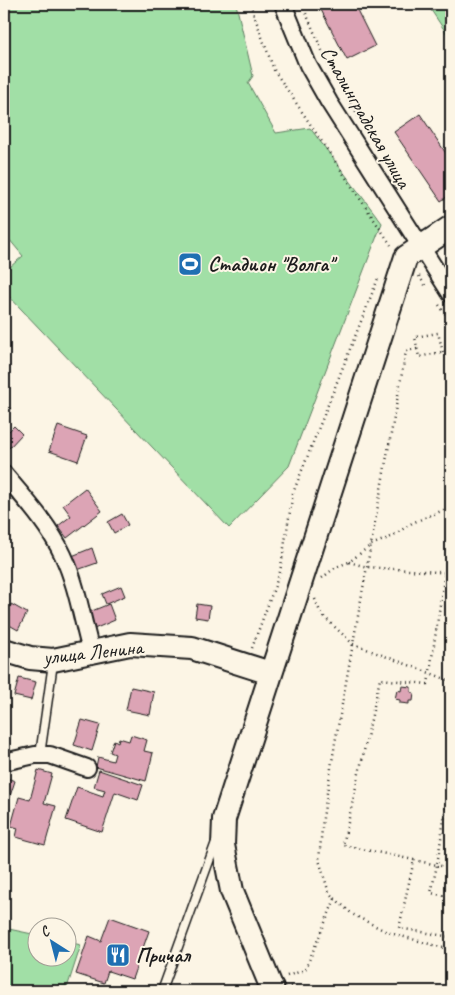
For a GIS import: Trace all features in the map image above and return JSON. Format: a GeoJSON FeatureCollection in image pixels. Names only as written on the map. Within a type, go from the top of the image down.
{"type":"FeatureCollection","features":[{"type":"Feature","properties":{"kind":"street","name":"Сталинградская улица"},"geometry":{"type":"LineString","coordinates":[[283,4],[308,65],[401,251],[451,294]]}},
{"type":"Feature","properties":{"kind":"street"},"geometry":{"type":"LineString","coordinates":[[271,986],[232,891],[223,845],[224,819],[401,251],[451,227]]}},
{"type":"Feature","properties":{"kind":"street"},"geometry":{"type":"LineString","coordinates":[[4,474],[31,507],[62,554],[72,580],[90,651]]}},
{"type":"Feature","properties":{"kind":"street","name":"улица Ленина"},"geometry":{"type":"LineString","coordinates":[[4,650],[30,658],[53,660],[130,644],[192,648],[270,673]]}},
{"type":"Feature","properties":{"kind":"street"},"geometry":{"type":"LineString","coordinates":[[4,762],[40,755],[50,755],[88,768]]}},
{"type":"Feature","properties":{"kind":"lane"},"geometry":{"type":"LineString","coordinates":[[40,755],[53,660]]}},
{"type":"Feature","properties":{"kind":"lane"},"geometry":{"type":"LineString","coordinates":[[162,991],[224,819]]}},
{"type":"Feature","properties":{"kind":"path"},"geometry":{"type":"LineString","coordinates":[[250,4],[274,70],[401,251]]}},
{"type":"Feature","properties":{"kind":"path"},"geometry":{"type":"LineString","coordinates":[[302,4],[327,62],[360,120]]}},
{"type":"Feature","properties":{"kind":"path"},"geometry":{"type":"LineString","coordinates":[[246,664],[280,572],[293,493],[380,272]]}},
{"type":"Feature","properties":{"kind":"path"},"geometry":{"type":"LineString","coordinates":[[443,352],[438,333],[415,337],[419,357],[443,352],[451,350]]}},
{"type":"Feature","properties":{"kind":"path"},"geometry":{"type":"LineString","coordinates":[[417,349],[406,351],[323,818],[319,860],[329,893],[352,914],[387,932],[451,950]]}},
{"type":"Feature","properties":{"kind":"path"},"geometry":{"type":"LineString","coordinates":[[317,581],[336,567],[349,562],[371,545],[391,537],[412,522],[451,507]]}},
{"type":"Feature","properties":{"kind":"path"},"geometry":{"type":"LineString","coordinates":[[349,562],[367,567],[451,573]]}},
{"type":"Feature","properties":{"kind":"path"},"geometry":{"type":"LineString","coordinates":[[445,572],[428,684],[380,680],[344,845],[451,868]]}},
{"type":"Feature","properties":{"kind":"path"},"geometry":{"type":"LineString","coordinates":[[313,594],[322,614],[353,644],[451,681]]}},
{"type":"Feature","properties":{"kind":"path"},"geometry":{"type":"LineString","coordinates":[[451,773],[431,894],[451,897]]}},
{"type":"Feature","properties":{"kind":"path"},"geometry":{"type":"LineString","coordinates":[[414,860],[398,928],[451,936]]}},
{"type":"Feature","properties":{"kind":"path"},"geometry":{"type":"LineString","coordinates":[[271,986],[305,970],[335,899]]}},
{"type":"Feature","properties":{"kind":"green space","name":"Стадион \"Волга\""},"geometry":{"type":"Polygon","coordinates":[[[4,4],[236,4],[253,76],[248,83],[276,133],[310,128],[382,223],[289,466],[229,528],[4,291],[4,272],[23,256],[4,233],[4,4]]]}},
{"type":"Feature","properties":{"kind":"green space"},"geometry":{"type":"Polygon","coordinates":[[[427,4],[451,4],[451,40],[427,4]]]}},
{"type":"Feature","properties":{"kind":"green space"},"geometry":{"type":"Polygon","coordinates":[[[4,928],[28,933],[28,968],[74,968],[66,991],[4,991],[4,928]]]}},
{"type":"Feature","properties":{"kind":"building"},"geometry":{"type":"Polygon","coordinates":[[[318,4],[354,4],[375,46],[347,60],[318,4]]]}},
{"type":"Feature","properties":{"kind":"building"},"geometry":{"type":"Polygon","coordinates":[[[420,114],[451,161],[451,194],[441,201],[394,132],[420,114]]]}},
{"type":"Feature","properties":{"kind":"building"},"geometry":{"type":"Polygon","coordinates":[[[4,403],[11,409],[4,419],[4,403]]]}},
{"type":"Feature","properties":{"kind":"building"},"geometry":{"type":"Polygon","coordinates":[[[14,426],[22,434],[9,448],[4,443],[4,436],[14,426]]]}},
{"type":"Feature","properties":{"kind":"building"},"geometry":{"type":"Polygon","coordinates":[[[58,426],[87,436],[78,461],[49,451],[58,426]]]}},
{"type":"Feature","properties":{"kind":"building"},"geometry":{"type":"Polygon","coordinates":[[[85,488],[102,511],[67,538],[58,526],[71,516],[63,505],[85,488]]]}},
{"type":"Feature","properties":{"kind":"building"},"geometry":{"type":"Polygon","coordinates":[[[122,514],[128,525],[114,533],[108,522],[122,514]]]}},
{"type":"Feature","properties":{"kind":"building"},"geometry":{"type":"Polygon","coordinates":[[[92,548],[97,563],[77,570],[72,556],[92,548]]]}},
{"type":"Feature","properties":{"kind":"building"},"geometry":{"type":"Polygon","coordinates":[[[121,586],[125,596],[106,604],[102,594],[121,586]]]}},
{"type":"Feature","properties":{"kind":"building"},"geometry":{"type":"Polygon","coordinates":[[[11,604],[27,613],[18,630],[4,622],[4,616],[11,604]]]}},
{"type":"Feature","properties":{"kind":"building"},"geometry":{"type":"Polygon","coordinates":[[[109,604],[115,620],[94,629],[87,613],[109,604]]]}},
{"type":"Feature","properties":{"kind":"building"},"geometry":{"type":"Polygon","coordinates":[[[197,604],[210,606],[208,619],[195,617],[197,604]]]}},
{"type":"Feature","properties":{"kind":"building"},"geometry":{"type":"Polygon","coordinates":[[[19,678],[36,682],[31,700],[14,696],[19,678]]]}},
{"type":"Feature","properties":{"kind":"building"},"geometry":{"type":"Polygon","coordinates":[[[402,686],[411,687],[411,692],[414,693],[413,701],[409,701],[409,704],[400,703],[400,700],[395,699],[397,690],[401,691],[402,686]]]}},
{"type":"Feature","properties":{"kind":"building"},"geometry":{"type":"Polygon","coordinates":[[[131,687],[154,692],[150,715],[126,710],[131,687]]]}},
{"type":"Feature","properties":{"kind":"building"},"geometry":{"type":"Polygon","coordinates":[[[82,720],[100,725],[92,751],[74,745],[82,720]]]}},
{"type":"Feature","properties":{"kind":"building"},"geometry":{"type":"Polygon","coordinates":[[[131,735],[147,740],[144,751],[153,753],[146,781],[96,767],[98,757],[113,761],[115,754],[110,752],[114,740],[118,742],[119,738],[129,741],[131,735]]]}},
{"type":"Feature","properties":{"kind":"building"},"geometry":{"type":"Polygon","coordinates":[[[38,770],[52,774],[44,803],[56,806],[45,845],[16,837],[18,828],[11,826],[19,797],[30,800],[38,770]]]}},
{"type":"Feature","properties":{"kind":"building"},"geometry":{"type":"Polygon","coordinates":[[[99,770],[143,785],[138,800],[115,792],[102,832],[66,820],[77,787],[103,796],[105,790],[94,787],[99,770]]]}},
{"type":"Feature","properties":{"kind":"building"},"geometry":{"type":"Polygon","coordinates":[[[4,777],[15,781],[5,811],[4,810],[4,777]]]}},
{"type":"Feature","properties":{"kind":"building"},"geometry":{"type":"Polygon","coordinates":[[[110,917],[149,931],[132,979],[108,971],[104,983],[76,974],[89,936],[101,941],[110,917]]]}},
{"type":"Feature","properties":{"kind":"place","name":"Стадион \"Волга\""},"geometry":{"type":"Point","coordinates":[190,264]}},
{"type":"Feature","properties":{"kind":"place","name":"Причал"},"geometry":{"type":"Point","coordinates":[118,955]}}]}
